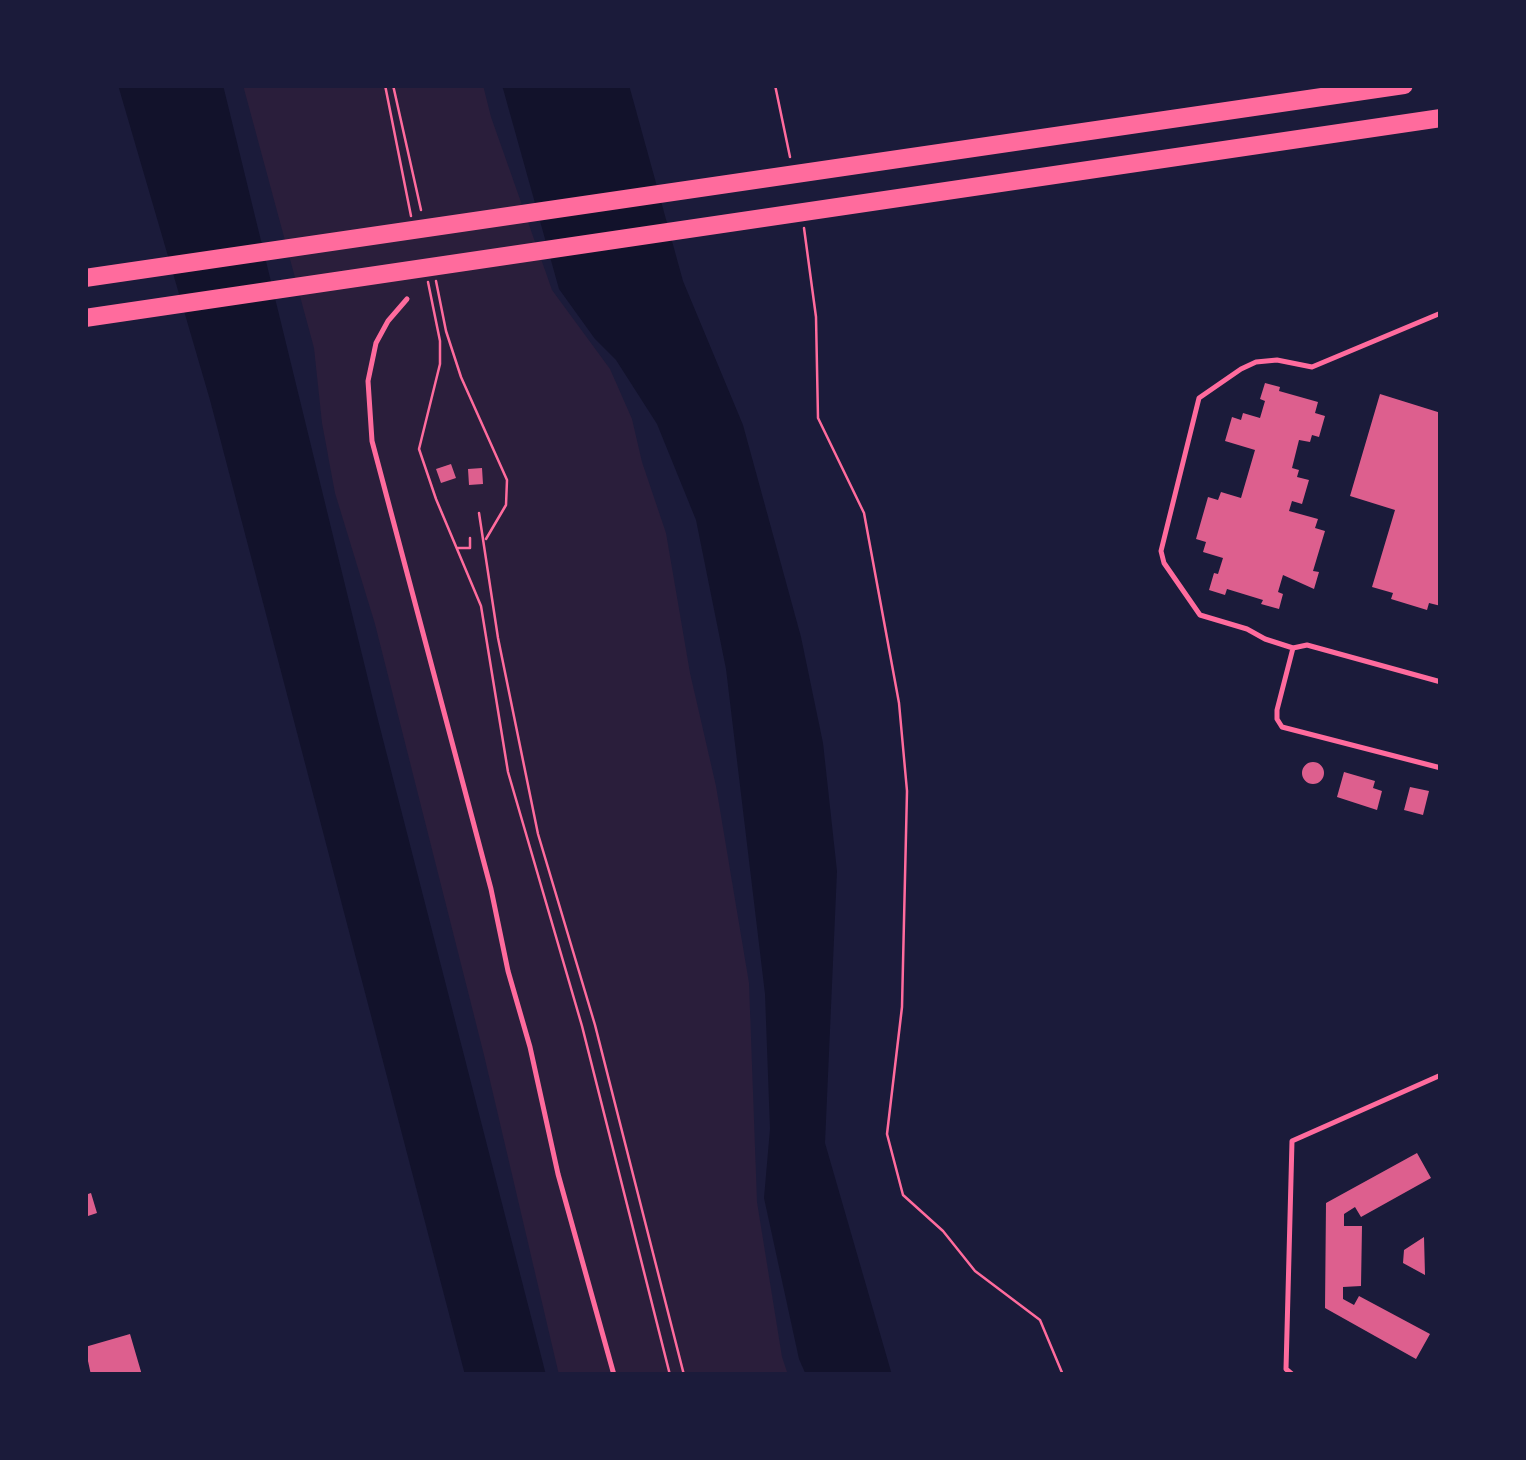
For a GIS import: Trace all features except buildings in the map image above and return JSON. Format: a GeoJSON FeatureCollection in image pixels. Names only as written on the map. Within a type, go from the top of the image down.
{"type":"FeatureCollection","features":[{"type":"Feature","properties":{"kind":"highway"},"geometry":{"type":"LineString","coordinates":[[85,278],[1404,85]]}},
{"type":"Feature","properties":{"kind":"highway"},"geometry":{"type":"LineString","coordinates":[[85,318],[1441,118]]}},
{"type":"Feature","properties":{"kind":"lane"},"geometry":{"type":"LineString","coordinates":[[407,299],[376,343],[368,381],[372,440],[492,889],[508,972],[530,1046],[558,1174],[614,1375]]}},
{"type":"Feature","properties":{"kind":"lane"},"geometry":{"type":"LineString","coordinates":[[1441,314],[1312,367],[1277,360],[1256,362],[1200,398],[1161,551],[1164,563],[1200,615],[1293,648],[1307,645],[1441,682]]}},
{"type":"Feature","properties":{"kind":"lane"},"geometry":{"type":"LineString","coordinates":[[1293,648],[1277,710],[1282,727],[1441,768]]}},
{"type":"Feature","properties":{"kind":"lane"},"geometry":{"type":"LineString","coordinates":[[1293,1375],[1286,1369],[1292,1141],[1441,1075]]}},
{"type":"Feature","properties":{"kind":"path"},"geometry":{"type":"LineString","coordinates":[[385,85],[413,226]]}},
{"type":"Feature","properties":{"kind":"path"},"geometry":{"type":"LineString","coordinates":[[393,85],[425,226]]}},
{"type":"Feature","properties":{"kind":"path"},"geometry":{"type":"LineString","coordinates":[[774,85],[791,159]]}},
{"type":"Feature","properties":{"kind":"path"},"geometry":{"type":"LineString","coordinates":[[804,228],[816,318],[818,418],[864,513],[899,703],[907,791],[902,1007],[888,1134],[903,1195],[943,1232],[974,1271],[1040,1320],[1063,1375]]}},
{"type":"Feature","properties":{"kind":"path"},"geometry":{"type":"LineString","coordinates":[[426,273],[440,341],[440,364],[418,449],[481,606],[508,772],[582,1026],[670,1375]]}},
{"type":"Feature","properties":{"kind":"path"},"geometry":{"type":"LineString","coordinates":[[434,274],[461,377],[506,480],[506,505],[485,540]]}},
{"type":"Feature","properties":{"kind":"path"},"geometry":{"type":"LineString","coordinates":[[479,514],[498,638],[538,834],[595,1025],[684,1375]]}},
{"type":"Feature","properties":{"kind":"path"},"geometry":{"type":"LineString","coordinates":[[457,548],[470,548],[470,538]]}},
{"type":"Feature","properties":{"kind":"shaded area"},"geometry":{"type":"Polygon","coordinates":[[[118,85],[223,85],[377,716],[546,1375],[465,1375],[210,400],[118,85]]]}},
{"type":"Feature","properties":{"kind":"shaded area"},"geometry":{"type":"Polygon","coordinates":[[[243,85],[483,85],[552,290],[610,369],[632,419],[666,533],[690,673],[716,786],[749,983],[757,1202],[788,1375],[559,1375],[484,1055],[375,624],[335,493],[314,348],[243,85]]]}},
{"type":"Feature","properties":{"kind":"shaded area"},"geometry":{"type":"Polygon","coordinates":[[[502,85],[629,85],[683,281],[743,425],[801,637],[823,743],[837,871],[825,1143],[892,1375],[806,1375],[799,1359],[764,1198],[770,1129],[765,994],[726,669],[696,520],[657,424],[616,360],[595,339],[559,289],[502,85]]]}}]}
